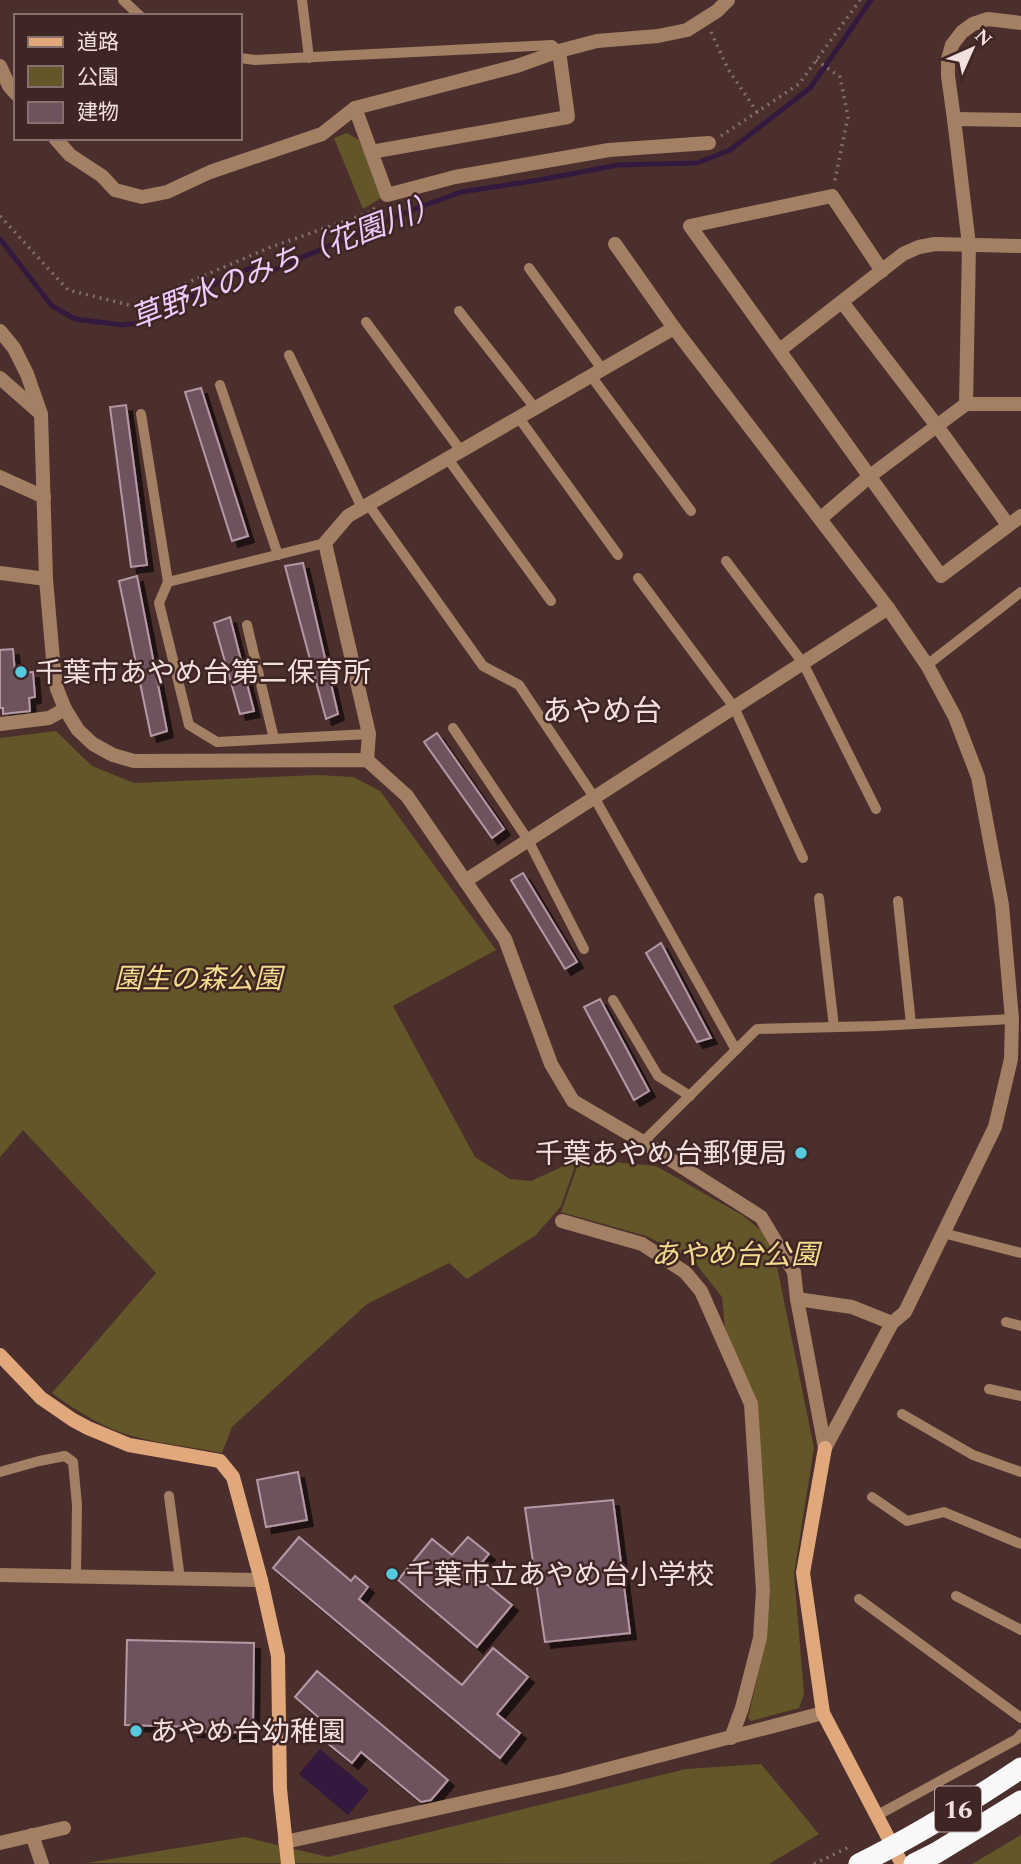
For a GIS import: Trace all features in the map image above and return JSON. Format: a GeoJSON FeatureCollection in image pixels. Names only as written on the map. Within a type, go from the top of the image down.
{"type":"FeatureCollection","features":[{"type":"Feature","properties":{"kind":"highway","name":"16"},"geometry":{"type":"LineString","coordinates":[[857,1854],[897,1855],[1021,1768]]}},
{"type":"Feature","properties":{"kind":"highway","name":"16"},"geometry":{"type":"LineString","coordinates":[[914,1864],[1021,1801]]}},
{"type":"Feature","properties":{"kind":"street"},"geometry":{"type":"LineString","coordinates":[[57,140],[71,155],[102,176],[115,190],[142,197],[167,192],[210,172],[322,134],[355,108],[517,66],[597,41],[674,34],[705,19],[728,0]]}},
{"type":"Feature","properties":{"kind":"street"},"geometry":{"type":"LineString","coordinates":[[966,404],[969,245],[948,59],[952,45],[962,32],[973,24],[988,19],[1021,23]]}},
{"type":"Feature","properties":{"kind":"street"},"geometry":{"type":"LineString","coordinates":[[371,152],[568,117],[559,51]]}},
{"type":"Feature","properties":{"kind":"street"},"geometry":{"type":"LineString","coordinates":[[0,66],[14,92]]}},
{"type":"Feature","properties":{"kind":"street"},"geometry":{"type":"LineString","coordinates":[[355,108],[387,195],[455,177],[609,150],[709,144]]}},
{"type":"Feature","properties":{"kind":"street"},"geometry":{"type":"LineString","coordinates":[[954,119],[1021,120]]}},
{"type":"Feature","properties":{"kind":"street"},"geometry":{"type":"LineString","coordinates":[[882,271],[832,196],[690,226],[781,349],[941,576],[1021,516]]}},
{"type":"Feature","properties":{"kind":"street"},"geometry":{"type":"LineString","coordinates":[[615,244],[674,328],[888,608],[927,665],[955,717],[978,777],[1002,905],[1012,1019],[1011,1059],[995,1127],[905,1312],[892,1323],[825,1448],[803,1573],[823,1713],[897,1855]]}},
{"type":"Feature","properties":{"kind":"street"},"geometry":{"type":"LineString","coordinates":[[781,349],[903,254],[919,247],[935,244],[1021,246]]}},
{"type":"Feature","properties":{"kind":"street"},"geometry":{"type":"LineString","coordinates":[[842,302],[937,426],[1008,525]]}},
{"type":"Feature","properties":{"kind":"street"},"geometry":{"type":"LineString","coordinates":[[367,760],[369,734],[325,543],[348,516],[674,328]]}},
{"type":"Feature","properties":{"kind":"street"},"geometry":{"type":"LineString","coordinates":[[0,331],[14,348],[27,374],[41,414],[46,579],[54,671],[57,689],[65,709],[78,730],[93,744],[113,755],[134,761],[367,760],[407,796],[505,939],[551,1065],[573,1101],[761,1217],[794,1272],[825,1448]]}},
{"type":"Feature","properties":{"kind":"street"},"geometry":{"type":"LineString","coordinates":[[0,378],[41,414]]}},
{"type":"Feature","properties":{"kind":"street"},"geometry":{"type":"LineString","coordinates":[[820,519],[966,404],[1021,404]]}},
{"type":"Feature","properties":{"kind":"street"},"geometry":{"type":"LineString","coordinates":[[0,477],[44,497]]}},
{"type":"Feature","properties":{"kind":"street"},"geometry":{"type":"LineString","coordinates":[[0,573],[46,579]]}},
{"type":"Feature","properties":{"kind":"street"},"geometry":{"type":"LineString","coordinates":[[465,881],[888,608]]}},
{"type":"Feature","properties":{"kind":"street"},"geometry":{"type":"LineString","coordinates":[[0,724],[49,718],[65,709]]}},
{"type":"Feature","properties":{"kind":"street"},"geometry":{"type":"LineString","coordinates":[[562,1221],[642,1244],[685,1272],[701,1291],[751,1404],[763,1591],[760,1639],[742,1708],[731,1738]]}},
{"type":"Feature","properties":{"kind":"street"},"geometry":{"type":"LineString","coordinates":[[797,1300],[852,1307],[892,1323]]}},
{"type":"Feature","properties":{"kind":"street"},"geometry":{"type":"LineString","coordinates":[[0,1354],[41,1398],[80,1424],[129,1445],[220,1461],[233,1477],[278,1656],[280,1790],[288,1864]]}},
{"type":"Feature","properties":{"kind":"street"},"geometry":{"type":"LineString","coordinates":[[0,1575],[261,1580]]}},
{"type":"Feature","properties":{"kind":"street"},"geometry":{"type":"LineString","coordinates":[[285,1842],[562,1781],[823,1713]]}},
{"type":"Feature","properties":{"kind":"street"},"geometry":{"type":"LineString","coordinates":[[0,1843],[64,1828]]}},
{"type":"Feature","properties":{"kind":"street"},"geometry":{"type":"LineString","coordinates":[[32,1835],[42,1864]]}},
{"type":"Feature","properties":{"kind":"lane"},"geometry":{"type":"LineString","coordinates":[[123,0],[138,14]]}},
{"type":"Feature","properties":{"kind":"lane"},"geometry":{"type":"LineString","coordinates":[[302,0],[309,58]]}},
{"type":"Feature","properties":{"kind":"lane"},"geometry":{"type":"LineString","coordinates":[[242,58],[255,61],[552,45],[559,51]]}},
{"type":"Feature","properties":{"kind":"lane"},"geometry":{"type":"LineString","coordinates":[[529,268],[596,373],[691,511]]}},
{"type":"Feature","properties":{"kind":"lane"},"geometry":{"type":"LineString","coordinates":[[459,311],[535,408]]}},
{"type":"Feature","properties":{"kind":"lane"},"geometry":{"type":"LineString","coordinates":[[366,323],[551,601]]}},
{"type":"Feature","properties":{"kind":"lane"},"geometry":{"type":"LineString","coordinates":[[289,355],[365,506],[484,667],[519,685],[594,797],[736,1050]]}},
{"type":"Feature","properties":{"kind":"lane"},"geometry":{"type":"LineString","coordinates":[[220,385],[278,555]]}},
{"type":"Feature","properties":{"kind":"lane"},"geometry":{"type":"LineString","coordinates":[[141,414],[168,582],[159,603],[189,725],[217,743],[369,734]]}},
{"type":"Feature","properties":{"kind":"lane"},"geometry":{"type":"LineString","coordinates":[[519,418],[618,555]]}},
{"type":"Feature","properties":{"kind":"lane"},"geometry":{"type":"LineString","coordinates":[[168,582],[325,543]]}},
{"type":"Feature","properties":{"kind":"lane"},"geometry":{"type":"LineString","coordinates":[[726,561],[803,663],[876,809]]}},
{"type":"Feature","properties":{"kind":"lane"},"geometry":{"type":"LineString","coordinates":[[638,578],[734,707],[803,858]]}},
{"type":"Feature","properties":{"kind":"lane"},"geometry":{"type":"LineString","coordinates":[[927,665],[1021,592]]}},
{"type":"Feature","properties":{"kind":"lane"},"geometry":{"type":"LineString","coordinates":[[247,625],[274,739]]}},
{"type":"Feature","properties":{"kind":"lane"},"geometry":{"type":"LineString","coordinates":[[453,728],[528,840],[584,949]]}},
{"type":"Feature","properties":{"kind":"lane"},"geometry":{"type":"LineString","coordinates":[[819,898],[834,1027]]}},
{"type":"Feature","properties":{"kind":"lane"},"geometry":{"type":"LineString","coordinates":[[898,901],[911,1024]]}},
{"type":"Feature","properties":{"kind":"lane"},"geometry":{"type":"LineString","coordinates":[[613,1000],[658,1076],[690,1096]]}},
{"type":"Feature","properties":{"kind":"lane"},"geometry":{"type":"LineString","coordinates":[[643,1142],[757,1029],[1012,1019]]}},
{"type":"Feature","properties":{"kind":"lane"},"geometry":{"type":"LineString","coordinates":[[943,1233],[1021,1253]]}},
{"type":"Feature","properties":{"kind":"lane"},"geometry":{"type":"LineString","coordinates":[[1006,1322],[1021,1326]]}},
{"type":"Feature","properties":{"kind":"lane"},"geometry":{"type":"LineString","coordinates":[[989,1390],[1021,1396]]}},
{"type":"Feature","properties":{"kind":"lane"},"geometry":{"type":"LineString","coordinates":[[902,1414],[973,1455],[1021,1472]]}},
{"type":"Feature","properties":{"kind":"lane"},"geometry":{"type":"LineString","coordinates":[[0,1472],[65,1456],[73,1462],[77,1505],[76,1577]]}},
{"type":"Feature","properties":{"kind":"lane"},"geometry":{"type":"LineString","coordinates":[[169,1496],[180,1579]]}},
{"type":"Feature","properties":{"kind":"lane"},"geometry":{"type":"LineString","coordinates":[[872,1497],[907,1521],[944,1512],[1021,1544]]}},
{"type":"Feature","properties":{"kind":"lane"},"geometry":{"type":"LineString","coordinates":[[956,1596],[1021,1630]]}},
{"type":"Feature","properties":{"kind":"lane"},"geometry":{"type":"LineString","coordinates":[[859,1600],[1021,1718]]}},
{"type":"Feature","properties":{"kind":"lane"},"geometry":{"type":"LineString","coordinates":[[876,1816],[1017,1739],[1021,1734]]}},
{"type":"Feature","properties":{"kind":"path"},"geometry":{"type":"LineString","coordinates":[[709,144],[799,84],[860,0]]}},
{"type":"Feature","properties":{"kind":"path"},"geometry":{"type":"LineString","coordinates":[[705,19],[728,68],[757,112]]}},
{"type":"Feature","properties":{"kind":"path"},"geometry":{"type":"LineString","coordinates":[[816,60],[840,77],[848,117],[832,196]]}},
{"type":"Feature","properties":{"kind":"path"},"geometry":{"type":"LineString","coordinates":[[0,216],[68,290],[133,306],[271,247],[370,212],[387,195]]}},
{"type":"Feature","properties":{"kind":"path"},"geometry":{"type":"LineString","coordinates":[[814,1864],[857,1854]]}},
{"type":"Feature","properties":{"kind":"green space"},"geometry":{"type":"Polygon","coordinates":[[[347,133],[359,140],[381,198],[363,209],[334,138],[347,133]]]}},
{"type":"Feature","properties":{"kind":"green space","name":"園生の森公園"},"geometry":{"type":"Polygon","coordinates":[[[56,731],[92,766],[134,783],[318,775],[353,777],[380,791],[496,950],[393,1006],[475,1157],[510,1179],[531,1181],[577,1160],[561,1206],[536,1235],[467,1279],[449,1263],[367,1304],[232,1427],[222,1453],[151,1440],[112,1429],[52,1393],[156,1273],[23,1130],[0,1157],[0,738],[56,731]]]}},
{"type":"Feature","properties":{"kind":"green space","name":"あやめ台公園"},"geometry":{"type":"Polygon","coordinates":[[[580,1159],[656,1166],[742,1215],[763,1232],[774,1252],[814,1448],[794,1574],[804,1694],[799,1708],[751,1721],[748,1718],[766,1641],[770,1596],[756,1407],[725,1328],[722,1297],[692,1259],[646,1236],[561,1212],[580,1159]]]}},
{"type":"Feature","properties":{"kind":"green space"},"geometry":{"type":"Polygon","coordinates":[[[761,1764],[819,1834],[769,1864],[87,1863],[244,1837],[328,1857],[686,1769],[761,1764]]]}},
{"type":"Feature","properties":{"kind":"green space"},"geometry":{"type":"Polygon","coordinates":[[[1021,1835],[1021,1864],[972,1864],[1021,1835]]]}},
{"type":"Feature","properties":{"kind":"shaded area"},"geometry":{"type":"Polygon","coordinates":[[[320,1749],[369,1790],[348,1815],[299,1774],[320,1749]]]}},
{"type":"Feature","properties":{"kind":"building"},"geometry":{"type":"Polygon","coordinates":[[[201,388],[248,536],[232,541],[185,392],[201,388]]]}},
{"type":"Feature","properties":{"kind":"building"},"geometry":{"type":"Polygon","coordinates":[[[126,405],[147,565],[131,567],[110,407],[126,405]]]}},
{"type":"Feature","properties":{"kind":"building"},"geometry":{"type":"Polygon","coordinates":[[[303,563],[338,714],[326,719],[285,566],[303,563]]]}},
{"type":"Feature","properties":{"kind":"building"},"geometry":{"type":"Polygon","coordinates":[[[137,576],[167,731],[151,736],[119,581],[137,576]]]}},
{"type":"Feature","properties":{"kind":"building"},"geometry":{"type":"Polygon","coordinates":[[[230,617],[254,711],[240,714],[214,623],[230,617]]]}},
{"type":"Feature","properties":{"kind":"building"},"geometry":{"type":"Polygon","coordinates":[[[13,649],[15,673],[33,672],[35,697],[29,698],[30,711],[3,714],[3,708],[0,708],[0,650],[13,649]]]}},
{"type":"Feature","properties":{"kind":"building"},"geometry":{"type":"Polygon","coordinates":[[[437,733],[504,829],[492,838],[424,742],[437,733]]]}},
{"type":"Feature","properties":{"kind":"building"},"geometry":{"type":"Polygon","coordinates":[[[523,873],[577,962],[565,969],[511,880],[523,873]]]}},
{"type":"Feature","properties":{"kind":"building"},"geometry":{"type":"Polygon","coordinates":[[[661,943],[711,1038],[697,1042],[646,953],[661,943]]]}},
{"type":"Feature","properties":{"kind":"building"},"geometry":{"type":"Polygon","coordinates":[[[600,999],[649,1091],[634,1100],[584,1007],[600,999]]]}},
{"type":"Feature","properties":{"kind":"building"},"geometry":{"type":"Polygon","coordinates":[[[298,1472],[307,1520],[266,1527],[257,1480],[298,1472]]]}},
{"type":"Feature","properties":{"kind":"building"},"geometry":{"type":"Polygon","coordinates":[[[613,1500],[630,1633],[545,1642],[525,1508],[613,1500]]]}},
{"type":"Feature","properties":{"kind":"building"},"geometry":{"type":"Polygon","coordinates":[[[299,1537],[351,1581],[355,1576],[368,1587],[359,1599],[462,1685],[493,1648],[528,1677],[497,1714],[520,1733],[500,1758],[273,1568],[299,1537]]]}},
{"type":"Feature","properties":{"kind":"building"},"geometry":{"type":"Polygon","coordinates":[[[468,1537],[489,1554],[473,1573],[512,1605],[477,1647],[398,1580],[432,1539],[452,1555],[468,1537]]]}},
{"type":"Feature","properties":{"kind":"building"},"geometry":{"type":"Polygon","coordinates":[[[127,1640],[254,1643],[253,1733],[191,1731],[191,1727],[125,1725],[127,1640]]]}},
{"type":"Feature","properties":{"kind":"building"},"geometry":{"type":"Polygon","coordinates":[[[317,1671],[448,1780],[431,1800],[421,1802],[361,1752],[352,1763],[315,1733],[324,1722],[295,1697],[317,1671]]]}},
{"type":"Feature","properties":{"kind":"waterway","name":"草野水のみち（花園川）"},"geometry":{"type":"LineString","coordinates":[[0,239],[52,306],[75,319],[122,325],[146,322],[222,280],[251,268],[271,271],[412,210],[461,192],[618,165],[697,163],[730,150],[810,88],[871,0]]}},
{"type":"Feature","properties":{"kind":"place","name":"千葉市あやめ台第二保育所"},"geometry":{"type":"Point","coordinates":[21,672]}},
{"type":"Feature","properties":{"kind":"place","name":"千葉あやめ台郵便局"},"geometry":{"type":"Point","coordinates":[801,1153]}},
{"type":"Feature","properties":{"kind":"place","name":"千葉市立あやめ台小学校"},"geometry":{"type":"Point","coordinates":[392,1574]}},
{"type":"Feature","properties":{"kind":"place","name":"あやめ台幼稚園"},"geometry":{"type":"Point","coordinates":[136,1731]}},
{"type":"Feature","properties":{"kind":"district","name":"あやめ台"},"geometry":{"type":"Point","coordinates":[602,711]}}]}
